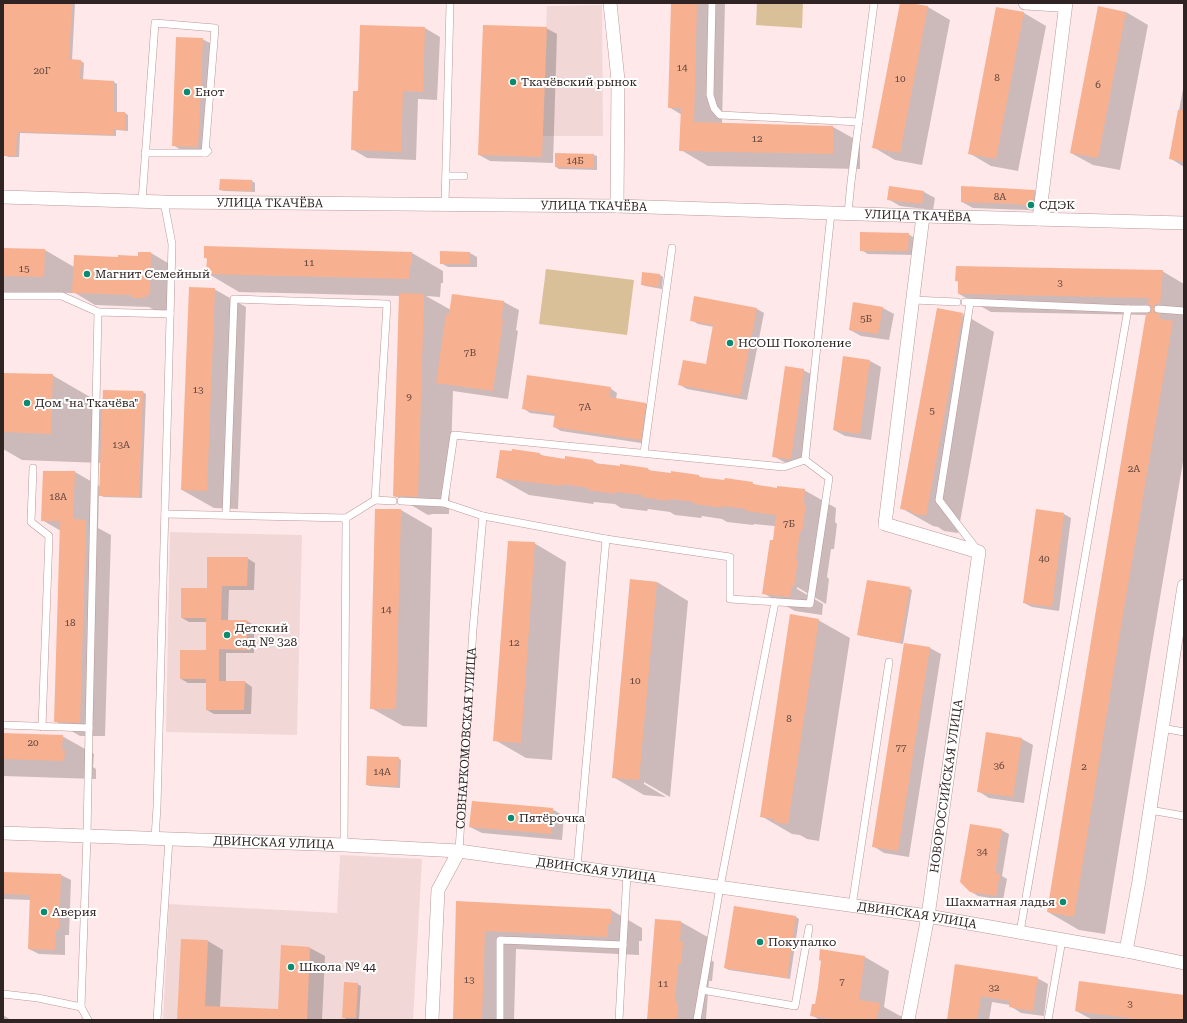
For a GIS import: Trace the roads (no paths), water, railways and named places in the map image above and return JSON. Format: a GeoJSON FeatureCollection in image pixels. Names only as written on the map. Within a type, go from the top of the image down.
{"type":"FeatureCollection","features":[{"type":"Feature","properties":{"kind":"street"},"geometry":{"type":"LineString","coordinates":[[610,3],[618,80],[617,206]]}},
{"type":"Feature","properties":{"kind":"street"},"geometry":{"type":"LineString","coordinates":[[1025,3],[1058,5],[1066,3],[1039,219]]}},
{"type":"Feature","properties":{"kind":"street","name":"УЛИЦА ТКАЧЁВА"},"geometry":{"type":"LineString","coordinates":[[3,197],[164,202],[617,206],[848,214],[1184,222]]}},
{"type":"Feature","properties":{"kind":"street"},"geometry":{"type":"LineString","coordinates":[[923,216],[885,524],[979,552]]}},
{"type":"Feature","properties":{"kind":"street","name":"НОВОРОССИЙСКАЯ УЛИЦА"},"geometry":{"type":"LineString","coordinates":[[908,1020],[928,916],[979,552]]}},
{"type":"Feature","properties":{"kind":"street"},"geometry":{"type":"LineString","coordinates":[[1126,951],[1139,881],[1162,728],[1180,638],[1184,586]]}},
{"type":"Feature","properties":{"kind":"street","name":"ДВИНСКАЯ УЛИЦА"},"geometry":{"type":"LineString","coordinates":[[3,834],[344,845],[459,852],[928,916],[1126,951],[1184,963]]}},
{"type":"Feature","properties":{"kind":"street","name":"СОВНАРКОМОВСКАЯ УЛИЦА"},"geometry":{"type":"LineString","coordinates":[[432,1020],[438,890],[459,852]]}},
{"type":"Feature","properties":{"kind":"lane"},"geometry":{"type":"LineString","coordinates":[[445,205],[450,3]]}},
{"type":"Feature","properties":{"kind":"lane"},"geometry":{"type":"LineString","coordinates":[[712,3],[710,95],[714,108],[720,115],[859,122]]}},
{"type":"Feature","properties":{"kind":"lane"},"geometry":{"type":"LineString","coordinates":[[848,214],[874,3]]}},
{"type":"Feature","properties":{"kind":"lane"},"geometry":{"type":"LineString","coordinates":[[142,201],[145,153],[155,23],[214,28],[208,151],[145,153]]}},
{"type":"Feature","properties":{"kind":"lane"},"geometry":{"type":"LineString","coordinates":[[446,176],[464,176]]}},
{"type":"Feature","properties":{"kind":"lane"},"geometry":{"type":"LineString","coordinates":[[155,838],[172,244],[164,202]]}},
{"type":"Feature","properties":{"kind":"lane"},"geometry":{"type":"LineString","coordinates":[[805,460],[815,351],[831,213]]}},
{"type":"Feature","properties":{"kind":"lane"},"geometry":{"type":"LineString","coordinates":[[644,453],[672,248]]}},
{"type":"Feature","properties":{"kind":"lane"},"geometry":{"type":"LineString","coordinates":[[3,296],[62,296],[98,312],[170,314]]}},
{"type":"Feature","properties":{"kind":"lane"},"geometry":{"type":"LineString","coordinates":[[226,516],[234,299],[387,304],[375,500]]}},
{"type":"Feature","properties":{"kind":"lane"},"geometry":{"type":"LineString","coordinates":[[913,300],[957,302]]}},
{"type":"Feature","properties":{"kind":"lane"},"geometry":{"type":"LineString","coordinates":[[979,552],[939,500],[967,302],[1147,309]]}},
{"type":"Feature","properties":{"kind":"lane"},"geometry":{"type":"LineString","coordinates":[[1020,932],[1128,309]]}},
{"type":"Feature","properties":{"kind":"lane"},"geometry":{"type":"LineString","coordinates":[[1158,309],[1184,311]]}},
{"type":"Feature","properties":{"kind":"lane"},"geometry":{"type":"LineString","coordinates":[[88,1020],[81,1007],[87,836],[98,312]]}},
{"type":"Feature","properties":{"kind":"lane"},"geometry":{"type":"LineString","coordinates":[[444,503],[454,435],[784,467],[805,460]]}},
{"type":"Feature","properties":{"kind":"lane"},"geometry":{"type":"LineString","coordinates":[[401,501],[444,503],[483,516],[606,539],[730,557],[730,599],[810,604],[829,478],[805,460]]}},
{"type":"Feature","properties":{"kind":"lane"},"geometry":{"type":"LineString","coordinates":[[33,468],[31,522],[49,536],[42,726]]}},
{"type":"Feature","properties":{"kind":"lane"},"geometry":{"type":"LineString","coordinates":[[165,514],[346,518],[375,500],[393,501]]}},
{"type":"Feature","properties":{"kind":"lane","name":"СОВНАРКОМОВСКАЯ УЛИЦА"},"geometry":{"type":"LineString","coordinates":[[459,852],[473,630],[483,516]]}},
{"type":"Feature","properties":{"kind":"lane"},"geometry":{"type":"LineString","coordinates":[[344,845],[346,518]]}},
{"type":"Feature","properties":{"kind":"lane"},"geometry":{"type":"LineString","coordinates":[[577,867],[606,539]]}},
{"type":"Feature","properties":{"kind":"lane"},"geometry":{"type":"LineString","coordinates":[[697,1020],[720,887],[775,602]]}},
{"type":"Feature","properties":{"kind":"lane"},"geometry":{"type":"LineString","coordinates":[[852,906],[889,662]]}},
{"type":"Feature","properties":{"kind":"lane"},"geometry":{"type":"LineString","coordinates":[[3,725],[89,728]]}},
{"type":"Feature","properties":{"kind":"lane"},"geometry":{"type":"LineString","coordinates":[[1162,728],[1184,732]]}},
{"type":"Feature","properties":{"kind":"lane"},"geometry":{"type":"LineString","coordinates":[[1150,810],[1184,816]]}},
{"type":"Feature","properties":{"kind":"lane"},"geometry":{"type":"LineString","coordinates":[[157,1020],[168,839]]}},
{"type":"Feature","properties":{"kind":"lane"},"geometry":{"type":"LineString","coordinates":[[619,1020],[628,874]]}},
{"type":"Feature","properties":{"kind":"lane"},"geometry":{"type":"LineString","coordinates":[[702,990],[795,1006],[809,928]]}},
{"type":"Feature","properties":{"kind":"lane"},"geometry":{"type":"LineString","coordinates":[[500,1020],[500,940],[623,945]]}},
{"type":"Feature","properties":{"kind":"lane"},"geometry":{"type":"LineString","coordinates":[[1048,1020],[1062,940]]}},
{"type":"Feature","properties":{"kind":"lane"},"geometry":{"type":"LineString","coordinates":[[3,994],[38,998],[81,1007]]}},
{"type":"Feature","properties":{"kind":"place","name":"Ткачёвский рынок"},"geometry":{"type":"Point","coordinates":[513,82]}},
{"type":"Feature","properties":{"kind":"place","name":"Енот"},"geometry":{"type":"Point","coordinates":[187,92]}},
{"type":"Feature","properties":{"kind":"place","name":"СДЭК"},"geometry":{"type":"Point","coordinates":[1031,205]}},
{"type":"Feature","properties":{"kind":"place","name":"Магнит Семейный"},"geometry":{"type":"Point","coordinates":[87,274]}},
{"type":"Feature","properties":{"kind":"place","name":"НСОШ Поколение"},"geometry":{"type":"Point","coordinates":[730,343]}},
{"type":"Feature","properties":{"kind":"place","name":"Дом \"на Ткачёва\""},"geometry":{"type":"Point","coordinates":[27,403]}},
{"type":"Feature","properties":{"kind":"place","name":"Детский сад № 328"},"geometry":{"type":"Point","coordinates":[227,635]}},
{"type":"Feature","properties":{"kind":"place","name":"Пятёрочка"},"geometry":{"type":"Point","coordinates":[511,818]}},
{"type":"Feature","properties":{"kind":"place","name":"Шахматная ладья"},"geometry":{"type":"Point","coordinates":[1063,902]}},
{"type":"Feature","properties":{"kind":"place","name":"Аверия"},"geometry":{"type":"Point","coordinates":[44,912]}},
{"type":"Feature","properties":{"kind":"place","name":"Покупалко"},"geometry":{"type":"Point","coordinates":[760,942]}},
{"type":"Feature","properties":{"kind":"place","name":"Школа № 44"},"geometry":{"type":"Point","coordinates":[291,967]}}]}
